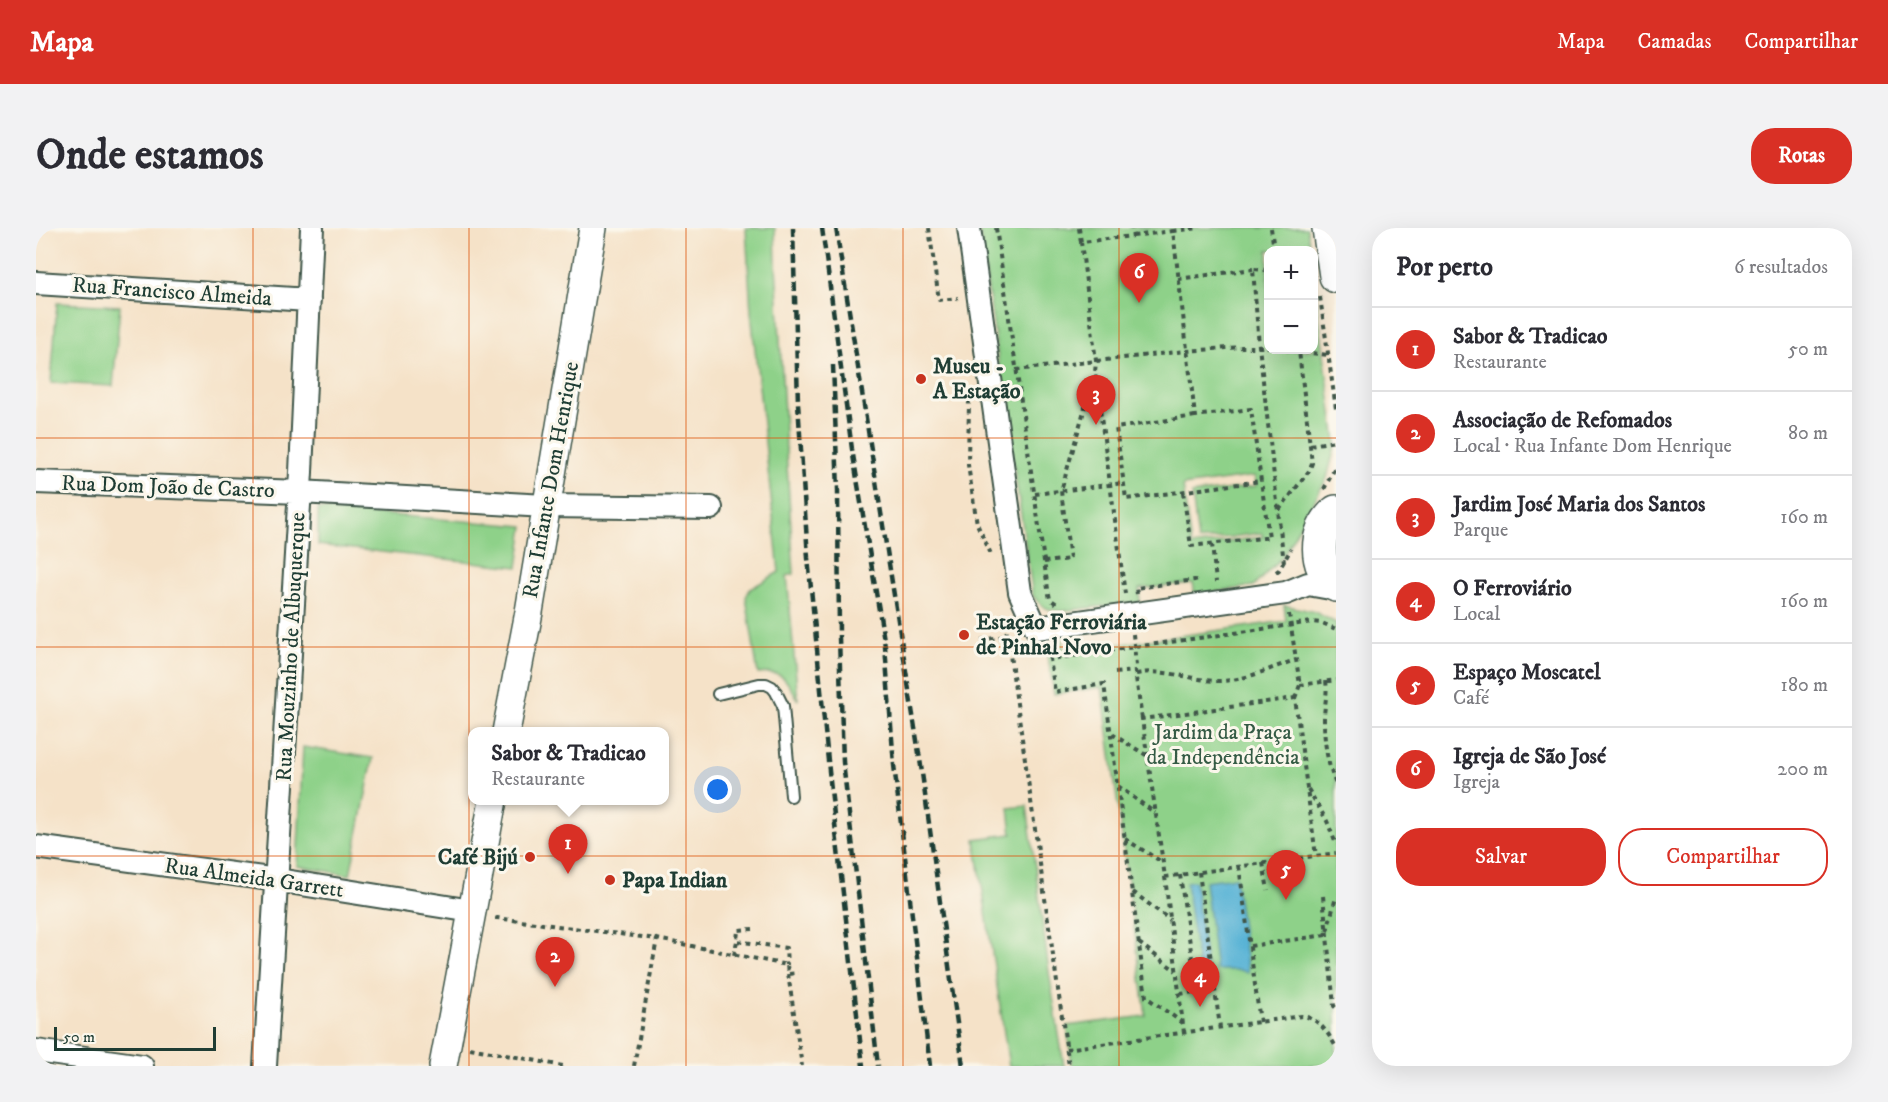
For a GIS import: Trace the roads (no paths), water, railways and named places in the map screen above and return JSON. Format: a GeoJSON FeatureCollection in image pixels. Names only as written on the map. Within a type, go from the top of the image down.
{"type":"FeatureCollection","features":[{"type":"Feature","properties":{"kind":"main road"},"geometry":{"type":"LineString","coordinates":[[1327,281],[1329,228]]}},
{"type":"Feature","properties":{"kind":"main road"},"geometry":{"type":"LineString","coordinates":[[1328,505],[1330,517],[1322,532],[1308,544],[1336,587]]}},
{"type":"Feature","properties":{"kind":"street","name":"Rua Mouzinho de Albuquerque"},"geometry":{"type":"LineString","coordinates":[[265,1066],[300,492],[312,228]]}},
{"type":"Feature","properties":{"kind":"street","name":"Rua Infante Dom Henrique"},"geometry":{"type":"LineString","coordinates":[[507,727],[529,612],[593,228]]}},
{"type":"Feature","properties":{"kind":"street"},"geometry":{"type":"LineString","coordinates":[[969,228],[1020,592],[1036,628],[1129,607],[1286,592],[1308,584],[1336,587]]}},
{"type":"Feature","properties":{"kind":"street","name":"Rua Francisco Almeida"},"geometry":{"type":"LineString","coordinates":[[36,283],[309,300]]}},
{"type":"Feature","properties":{"kind":"street","name":"Rua Dom João de Castro"},"geometry":{"type":"LineString","coordinates":[[36,482],[300,492],[546,506],[711,508]]}},
{"type":"Feature","properties":{"kind":"street"},"geometry":{"type":"LineString","coordinates":[[1299,586],[1308,574],[1308,544]]}},
{"type":"Feature","properties":{"kind":"street"},"geometry":{"type":"LineString","coordinates":[[443,1066],[492,805]]}},
{"type":"Feature","properties":{"kind":"street","name":"Rua Almeida Garrett"},"geometry":{"type":"LineString","coordinates":[[36,847],[277,880],[472,911]]}},
{"type":"Feature","properties":{"kind":"street"},"geometry":{"type":"LineString","coordinates":[[36,1051],[142,1066]]}},
{"type":"Feature","properties":{"kind":"lane"},"geometry":{"type":"LineString","coordinates":[[718,694],[759,684],[766,684],[776,692],[783,706],[791,796]]}},
{"type":"Feature","properties":{"kind":"water"},"geometry":{"type":"Polygon","coordinates":[[[1235,877],[1248,972],[1216,970],[1205,881],[1235,877]]]}},
{"type":"Feature","properties":{"kind":"water"},"geometry":{"type":"Polygon","coordinates":[[[1195,881],[1207,972],[1199,973],[1186,882],[1195,881]]]}},
{"type":"Feature","properties":{"kind":"railway"},"geometry":{"type":"LineString","coordinates":[[793,228],[798,403],[808,558],[830,781],[863,1066]]}},
{"type":"Feature","properties":{"kind":"railway"},"geometry":{"type":"LineString","coordinates":[[822,228],[852,449],[885,646],[894,765],[930,1066]]}},
{"type":"Feature","properties":{"kind":"railway"},"geometry":{"type":"LineString","coordinates":[[836,228],[921,766],[963,1066]]}},
{"type":"Feature","properties":{"kind":"railway"},"geometry":{"type":"LineString","coordinates":[[833,365],[838,490],[843,762],[878,1066]]}},
{"type":"Feature","properties":{"kind":"place","name":"Igreja de São José"},"geometry":{"type":"Point","coordinates":[1139,303]}},
{"type":"Feature","properties":{"kind":"place","name":"Museu - A Estação"},"geometry":{"type":"Point","coordinates":[921,379]}},
{"type":"Feature","properties":{"kind":"place","name":"Jardim José Maria dos Santos"},"geometry":{"type":"Point","coordinates":[1096,425]}},
{"type":"Feature","properties":{"kind":"place","name":"Estação Ferroviária de Pinhal Novo"},"geometry":{"type":"Point","coordinates":[964,635]}},
{"type":"Feature","properties":{"kind":"place","name":"Café Bijú"},"geometry":{"type":"Point","coordinates":[530,857]}},
{"type":"Feature","properties":{"kind":"place","name":"Sabor & Tradicao"},"geometry":{"type":"Point","coordinates":[568,874]}},
{"type":"Feature","properties":{"kind":"place","name":"Papa Indian"},"geometry":{"type":"Point","coordinates":[610,880]}},
{"type":"Feature","properties":{"kind":"place","name":"Espaço Moscatel"},"geometry":{"type":"Point","coordinates":[1286,900]}},
{"type":"Feature","properties":{"kind":"place","name":"Associação de Refomados"},"geometry":{"type":"Point","coordinates":[555,987]}},
{"type":"Feature","properties":{"kind":"place","name":"O Ferroviário"},"geometry":{"type":"Point","coordinates":[1200,1007]}},
{"type":"Feature","properties":{"kind":"park label","name":"Jardim da Praça da Independência"},"geometry":{"type":"Point","coordinates":[1223,744]}}]}
